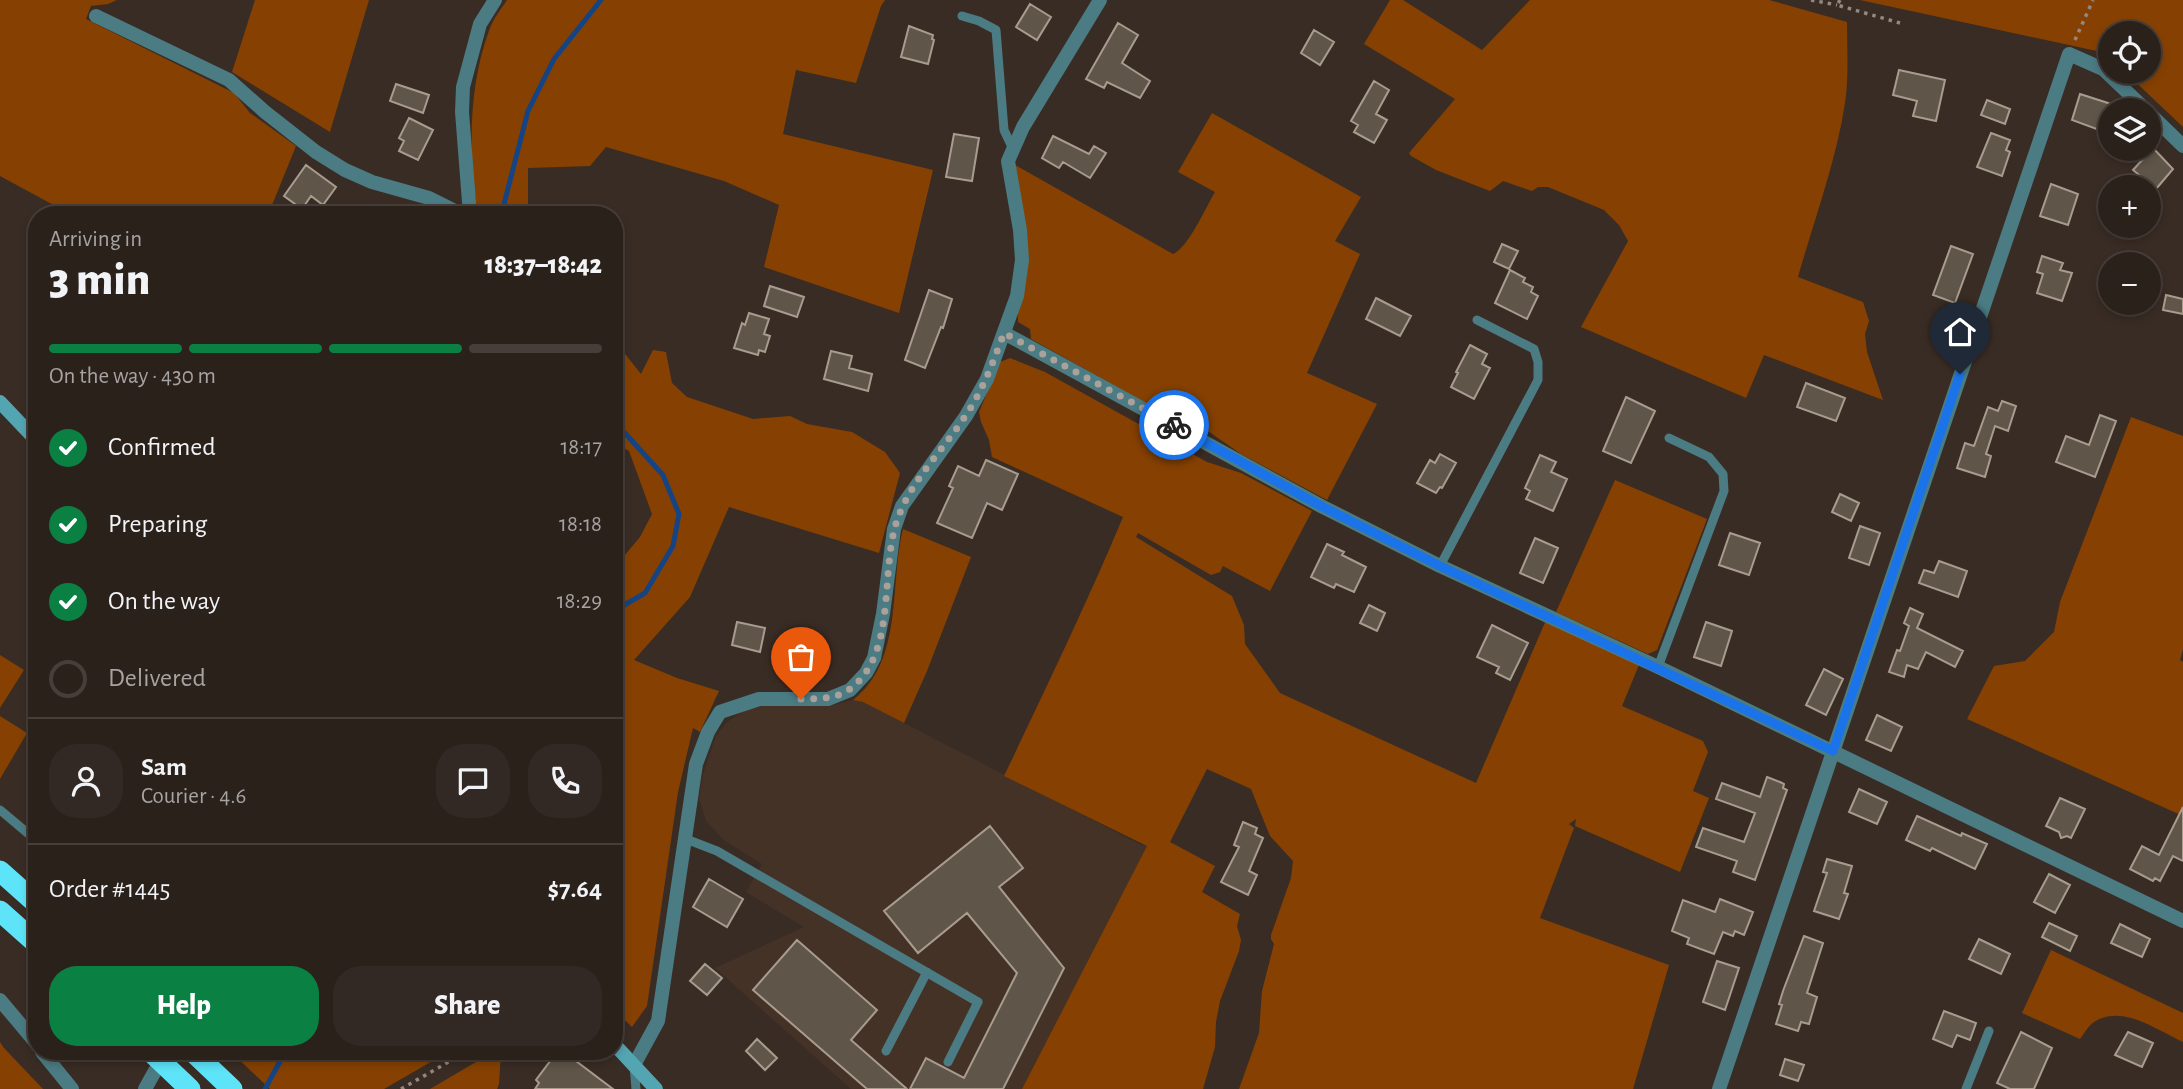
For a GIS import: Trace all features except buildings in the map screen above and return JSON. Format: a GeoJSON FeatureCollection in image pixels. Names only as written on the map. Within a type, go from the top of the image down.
{"type":"FeatureCollection","features":[{"type":"Feature","properties":{"kind":"highway"},"geometry":{"type":"LineString","coordinates":[[0,871],[28,896]]}},
{"type":"Feature","properties":{"kind":"highway"},"geometry":{"type":"LineString","coordinates":[[0,911],[28,936]]}},
{"type":"Feature","properties":{"kind":"highway"},"geometry":{"type":"LineString","coordinates":[[159,1060],[190,1089]]}},
{"type":"Feature","properties":{"kind":"highway"},"geometry":{"type":"LineString","coordinates":[[201,1060],[232,1089]]}},
{"type":"Feature","properties":{"kind":"main road"},"geometry":{"type":"LineString","coordinates":[[0,402],[28,432]]}},
{"type":"Feature","properties":{"kind":"main road"},"geometry":{"type":"LineString","coordinates":[[623,1053],[656,1089]]}},
{"type":"Feature","properties":{"kind":"street"},"geometry":{"type":"LineString","coordinates":[[469,206],[462,111],[463,87],[480,24],[495,0]]}},
{"type":"Feature","properties":{"kind":"street"},"geometry":{"type":"LineString","coordinates":[[634,1065],[658,1021],[696,764],[708,732],[720,712],[760,699],[828,699],[850,690],[866,673],[874,658],[879,636],[894,529],[902,506],[966,416],[987,379],[1017,296],[1022,260],[1009,161],[1013,149],[1033,109],[1100,0]]}},
{"type":"Feature","properties":{"kind":"street"},"geometry":{"type":"LineString","coordinates":[[96,16],[229,80],[316,152],[345,170],[372,182],[429,198],[445,206]]}},
{"type":"Feature","properties":{"kind":"street"},"geometry":{"type":"LineString","coordinates":[[1719,1089],[2069,54],[2103,69],[2133,98]]}},
{"type":"Feature","properties":{"kind":"street"},"geometry":{"type":"LineString","coordinates":[[2161,125],[2183,146]]}},
{"type":"Feature","properties":{"kind":"street"},"geometry":{"type":"LineString","coordinates":[[1004,333],[1321,506],[1440,566],[1658,667],[2183,921]]}},
{"type":"Feature","properties":{"kind":"street"},"geometry":{"type":"LineString","coordinates":[[0,1000],[28,1033]]}},
{"type":"Feature","properties":{"kind":"street"},"geometry":{"type":"LineString","coordinates":[[49,1060],[72,1089]]}},
{"type":"Feature","properties":{"kind":"street"},"geometry":{"type":"LineString","coordinates":[[145,1089],[164,1060]]}},
{"type":"Feature","properties":{"kind":"lane"},"geometry":{"type":"LineString","coordinates":[[962,16],[996,30],[1004,130],[1013,149]]}},
{"type":"Feature","properties":{"kind":"lane"},"geometry":{"type":"LineString","coordinates":[[1440,566],[1538,380],[1538,362],[1534,349],[1477,320]]}},
{"type":"Feature","properties":{"kind":"lane"},"geometry":{"type":"LineString","coordinates":[[1658,667],[1724,491],[1723,474],[1709,457],[1669,438]]}},
{"type":"Feature","properties":{"kind":"lane"},"geometry":{"type":"LineString","coordinates":[[0,810],[28,833]]}},
{"type":"Feature","properties":{"kind":"lane"},"geometry":{"type":"LineString","coordinates":[[686,839],[717,851],[978,1002],[948,1062]]}},
{"type":"Feature","properties":{"kind":"lane"},"geometry":{"type":"LineString","coordinates":[[886,1051],[927,972]]}},
{"type":"Feature","properties":{"kind":"lane"},"geometry":{"type":"LineString","coordinates":[[1966,1089],[1989,1031]]}},
{"type":"Feature","properties":{"kind":"lane"},"geometry":{"type":"LineString","coordinates":[[634,1065],[636,1089]]}},
{"type":"Feature","properties":{"kind":"path"},"geometry":{"type":"LineString","coordinates":[[1811,0],[1839,3],[1900,23]]}},
{"type":"Feature","properties":{"kind":"path"},"geometry":{"type":"LineString","coordinates":[[2069,54],[2093,0]]}},
{"type":"Feature","properties":{"kind":"path"},"geometry":{"type":"LineString","coordinates":[[401,1089],[452,1060]]}},
{"type":"Feature","properties":{"kind":"shaded area"},"geometry":{"type":"Polygon","coordinates":[[[0,0],[117,0],[91,6],[86,19],[234,93],[250,113],[296,146],[272,206],[55,206],[0,176],[0,0]]]}},
{"type":"Feature","properties":{"kind":"shaded area"},"geometry":{"type":"Polygon","coordinates":[[[255,0],[369,0],[330,132],[232,72],[255,0]]]}},
{"type":"Feature","properties":{"kind":"shaded area"},"geometry":{"type":"Polygon","coordinates":[[[507,0],[885,0],[856,83],[796,70],[783,134],[933,170],[899,313],[764,267],[779,205],[724,181],[606,147],[590,166],[528,168],[528,206],[477,206],[472,144],[474,97],[483,50],[496,17],[507,0]]]}},
{"type":"Feature","properties":{"kind":"shaded area"},"geometry":{"type":"Polygon","coordinates":[[[1390,0],[1403,0],[1482,50],[1530,0],[1769,0],[1847,22],[1847,83],[1841,125],[1798,277],[1863,302],[1869,321],[1865,334],[1867,352],[1883,400],[1764,355],[1746,398],[1581,327],[1628,241],[1619,225],[1604,210],[1548,187],[1538,187],[1532,191],[1503,181],[1490,191],[1436,170],[1411,156],[1409,153],[1455,99],[1364,44],[1390,0]]]}},
{"type":"Feature","properties":{"kind":"shaded area"},"geometry":{"type":"Polygon","coordinates":[[[1860,0],[2183,0],[2183,127],[2161,106],[2161,98],[2152,98],[2138,84],[2161,84],[2161,21],[2098,21],[2098,51],[1860,0]]]}},
{"type":"Feature","properties":{"kind":"shaded area"},"geometry":{"type":"Polygon","coordinates":[[[1212,113],[1361,197],[1335,241],[1360,254],[1307,373],[1377,404],[1327,500],[1241,454],[1205,429],[1197,429],[1180,422],[1031,339],[1030,329],[1018,322],[1015,165],[1173,254],[1191,236],[1215,192],[1178,172],[1212,113]]]}},
{"type":"Feature","properties":{"kind":"shaded area"},"geometry":{"type":"Polygon","coordinates":[[[653,350],[666,352],[672,383],[687,397],[753,419],[790,416],[807,424],[852,432],[885,452],[900,473],[879,553],[729,507],[690,597],[634,660],[677,678],[719,691],[700,732],[693,728],[678,792],[647,1006],[632,1027],[623,1018],[623,557],[640,537],[652,514],[629,451],[623,448],[623,351],[641,374],[653,350]]]}},
{"type":"Feature","properties":{"kind":"shaded area"},"geometry":{"type":"Polygon","coordinates":[[[1010,358],[1045,372],[1207,462],[1241,473],[1312,511],[1270,591],[1223,566],[1220,572],[1211,575],[1138,533],[1136,537],[1232,596],[1244,625],[1245,644],[1280,693],[1476,783],[1546,620],[1639,665],[1622,706],[1703,741],[1708,752],[1693,791],[1709,798],[1680,872],[1575,826],[1576,819],[1569,824],[1574,828],[1540,918],[1669,965],[1633,1089],[1239,1089],[1259,1033],[1262,991],[1274,944],[1271,935],[1291,878],[1293,861],[1270,836],[1251,789],[1207,769],[1170,842],[1215,866],[1202,892],[1240,914],[1237,926],[1241,940],[1220,1001],[1215,1047],[1203,1089],[1022,1089],[1147,846],[1004,776],[1123,517],[992,457],[979,412],[1000,362],[1010,358]]]}},
{"type":"Feature","properties":{"kind":"shaded area"},"geometry":{"type":"Polygon","coordinates":[[[2131,417],[2183,436],[2183,649],[2180,660],[2183,662],[2183,816],[1967,719],[1994,666],[2025,661],[2054,632],[2060,602],[2131,417]]]}},
{"type":"Feature","properties":{"kind":"shaded area"},"geometry":{"type":"Polygon","coordinates":[[[1615,480],[1707,519],[1657,650],[1648,654],[1556,612],[1615,480]]]}},
{"type":"Feature","properties":{"kind":"shaded area"},"geometry":{"type":"Polygon","coordinates":[[[903,529],[971,557],[904,723],[863,702],[853,700],[869,684],[888,643],[903,529]]]}},
{"type":"Feature","properties":{"kind":"shaded area"},"geometry":{"type":"Polygon","coordinates":[[[0,655],[24,670],[0,708],[0,655]]]}},
{"type":"Feature","properties":{"kind":"shaded area"},"geometry":{"type":"Polygon","coordinates":[[[853,700],[863,702],[1147,846],[1022,1089],[851,1089],[715,968],[804,927],[746,892],[762,864],[725,841],[706,821],[699,798],[703,774],[716,736],[727,722],[745,710],[766,704],[830,706],[853,700]]]}},
{"type":"Feature","properties":{"kind":"shaded area"},"geometry":{"type":"Polygon","coordinates":[[[0,716],[27,733],[0,779],[0,716]]]}},
{"type":"Feature","properties":{"kind":"shaded area"},"geometry":{"type":"Polygon","coordinates":[[[2051,950],[2183,1013],[2183,1042],[2139,1021],[2116,1016],[2094,1022],[2080,1039],[2022,1013],[2051,950]]]}},
{"type":"Feature","properties":{"kind":"shaded area"},"geometry":{"type":"Polygon","coordinates":[[[0,1042],[4,1048],[43,1089],[0,1089],[0,1042]]]}},
{"type":"Feature","properties":{"kind":"shaded area"},"geometry":{"type":"Polygon","coordinates":[[[239,1060],[434,1060],[384,1089],[270,1089],[239,1060]]]}},
{"type":"Feature","properties":{"kind":"shaded area"},"geometry":{"type":"Polygon","coordinates":[[[479,1060],[500,1060],[497,1089],[430,1089],[479,1060]]]}},
{"type":"Feature","properties":{"kind":"waterway"},"geometry":{"type":"LineString","coordinates":[[504,206],[528,111],[554,59],[601,0]]}},
{"type":"Feature","properties":{"kind":"waterway"},"geometry":{"type":"LineString","coordinates":[[623,431],[663,475],[679,514],[673,546],[645,593],[623,606]]}},
{"type":"Feature","properties":{"kind":"waterway"},"geometry":{"type":"LineString","coordinates":[[265,1089],[281,1060]]}},
{"type":"Feature","properties":{"kind":"way so far"},"geometry":{"type":"LineString","coordinates":[[801,699],[828,699],[850,690],[866,673],[874,658],[879,636],[894,529],[902,506],[966,416],[987,379],[1004,333],[1174,425]]}},
{"type":"Feature","properties":{"kind":"route"},"geometry":{"type":"LineString","coordinates":[[1174,425],[1321,506],[1440,566],[1833,751],[1960,374]]}}]}
